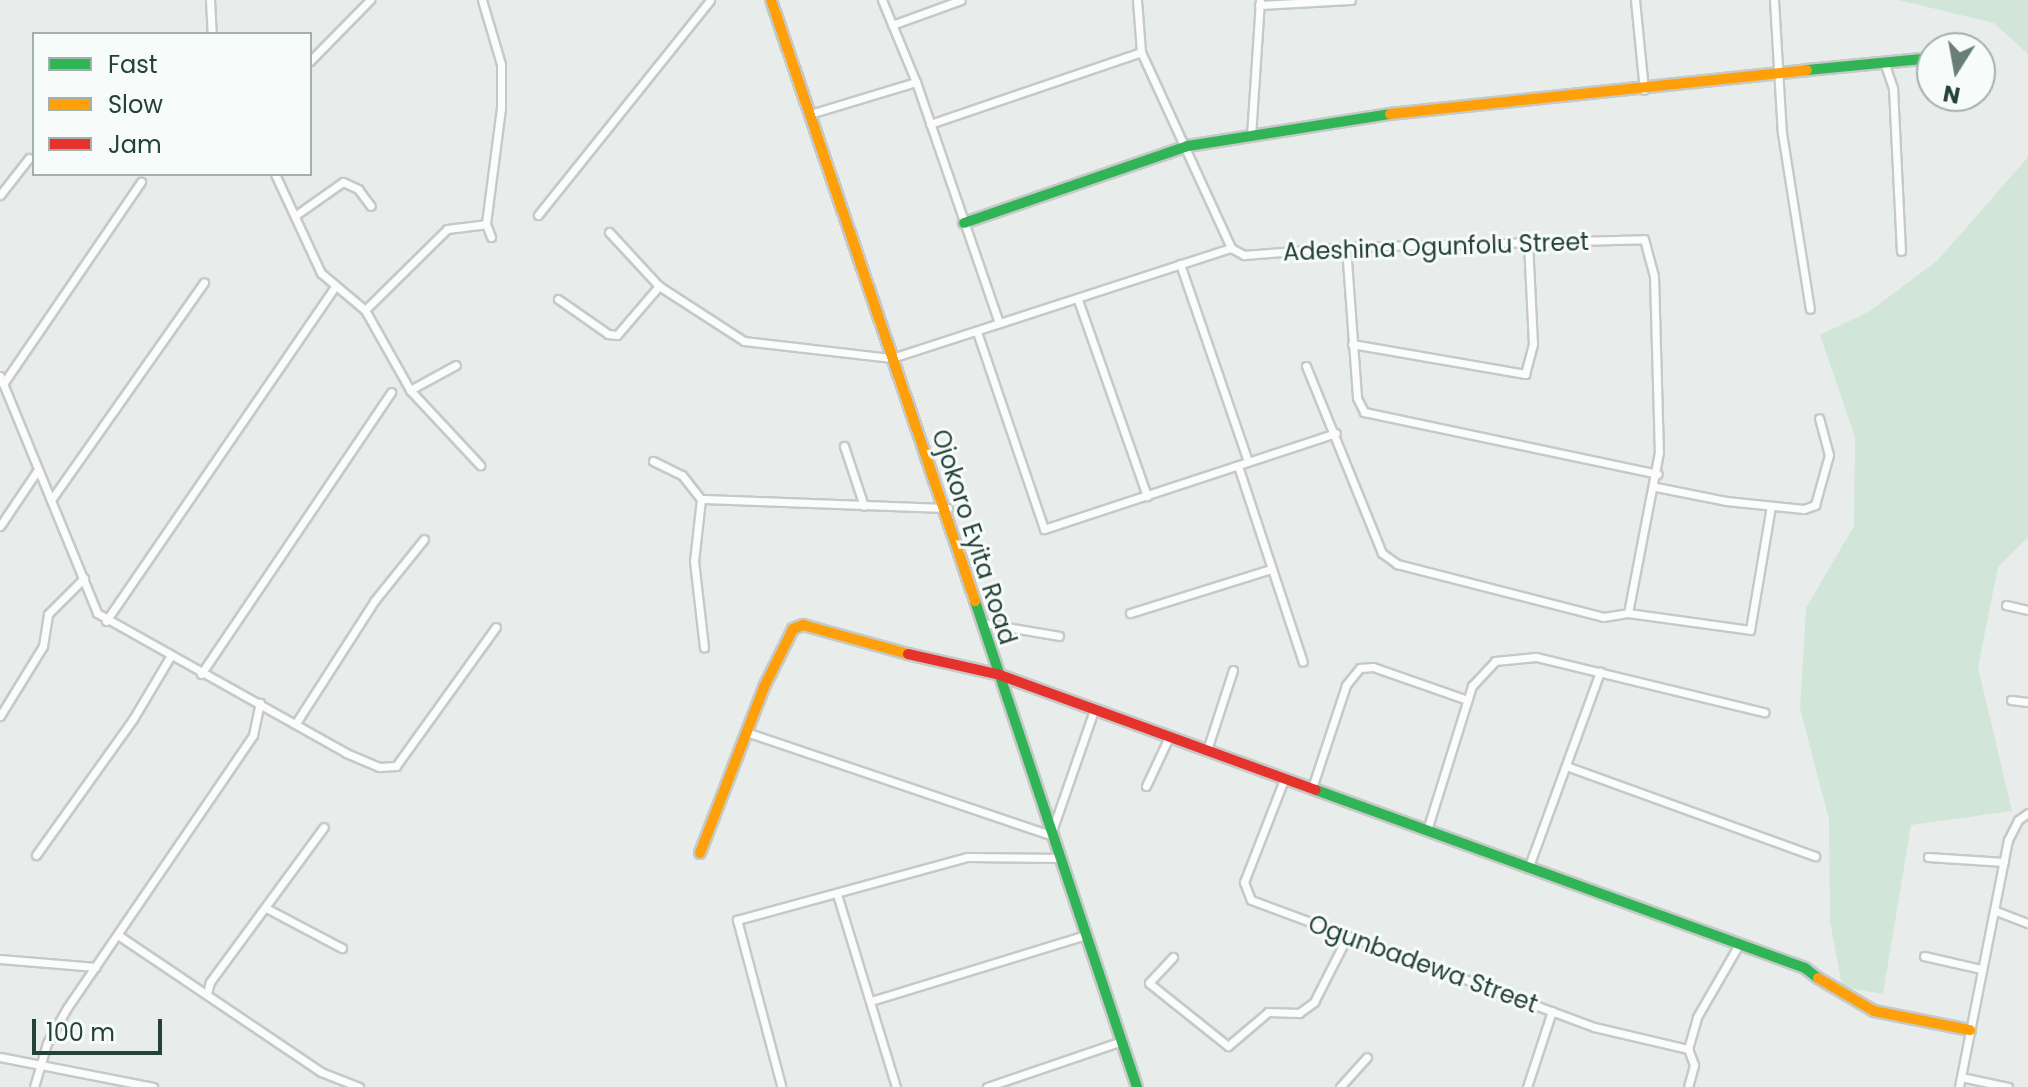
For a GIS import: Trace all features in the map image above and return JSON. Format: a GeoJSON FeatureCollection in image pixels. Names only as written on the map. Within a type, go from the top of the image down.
{"type":"FeatureCollection","features":[{"type":"Feature","properties":{"kind":"street"},"geometry":{"type":"LineString","coordinates":[[210,0],[212,32]]}},
{"type":"Feature","properties":{"kind":"street"},"geometry":{"type":"LineString","coordinates":[[312,59],[370,0]]}},
{"type":"Feature","properties":{"kind":"street"},"geometry":{"type":"LineString","coordinates":[[482,0],[501,64],[500,123],[486,224],[491,237]]}},
{"type":"Feature","properties":{"kind":"street"},"geometry":{"type":"LineString","coordinates":[[538,215],[710,0]]}},
{"type":"Feature","properties":{"kind":"street","name":"Ojokoro Eyita Road"},"geometry":{"type":"LineString","coordinates":[[771,0],[892,358],[948,508],[997,674],[1054,832],[1137,1087]]}},
{"type":"Feature","properties":{"kind":"street"},"geometry":{"type":"LineString","coordinates":[[882,0],[916,82],[999,323]]}},
{"type":"Feature","properties":{"kind":"street"},"geometry":{"type":"LineString","coordinates":[[892,25],[961,0]]}},
{"type":"Feature","properties":{"kind":"street"},"geometry":{"type":"LineString","coordinates":[[609,232],[659,286],[744,341],[892,358],[1231,248],[1188,146],[1141,52],[1137,0]]}},
{"type":"Feature","properties":{"kind":"street"},"geometry":{"type":"LineString","coordinates":[[1251,136],[1259,2],[1351,0]]}},
{"type":"Feature","properties":{"kind":"street"},"geometry":{"type":"LineString","coordinates":[[1635,0],[1644,90]]}},
{"type":"Feature","properties":{"kind":"street"},"geometry":{"type":"LineString","coordinates":[[1774,0],[1776,73],[1810,309]]}},
{"type":"Feature","properties":{"kind":"street"},"geometry":{"type":"LineString","coordinates":[[930,124],[1141,52]]}},
{"type":"Feature","properties":{"kind":"street"},"geometry":{"type":"LineString","coordinates":[[964,223],[1188,146],[1419,109],[1644,90],[1916,59]]}},
{"type":"Feature","properties":{"kind":"street"},"geometry":{"type":"LineString","coordinates":[[1884,62],[1895,114],[1901,251]]}},
{"type":"Feature","properties":{"kind":"street"},"geometry":{"type":"LineString","coordinates":[[810,114],[916,82]]}},
{"type":"Feature","properties":{"kind":"street"},"geometry":{"type":"LineString","coordinates":[[0,195],[29,158]]}},
{"type":"Feature","properties":{"kind":"street"},"geometry":{"type":"LineString","coordinates":[[276,176],[296,215],[312,257],[335,286],[365,310],[410,390],[480,465]]}},
{"type":"Feature","properties":{"kind":"street"},"geometry":{"type":"LineString","coordinates":[[141,182],[1,380],[97,613],[170,657],[365,762],[396,766],[496,627]]}},
{"type":"Feature","properties":{"kind":"street"},"geometry":{"type":"LineString","coordinates":[[296,215],[343,182],[358,189],[371,206]]}},
{"type":"Feature","properties":{"kind":"street"},"geometry":{"type":"LineString","coordinates":[[365,310],[447,229],[486,224]]}},
{"type":"Feature","properties":{"kind":"street","name":"Adeshina Ogunfolu Street"},"geometry":{"type":"LineString","coordinates":[[1231,248],[1244,255],[1346,247],[1644,239],[1654,276],[1658,474]]}},
{"type":"Feature","properties":{"kind":"street"},"geometry":{"type":"LineString","coordinates":[[1352,344],[1525,374],[1533,344],[1528,241]]}},
{"type":"Feature","properties":{"kind":"street"},"geometry":{"type":"LineString","coordinates":[[1346,247],[1357,398],[1364,412],[1658,474],[1628,613]]}},
{"type":"Feature","properties":{"kind":"street"},"geometry":{"type":"LineString","coordinates":[[1180,264],[1248,462]]}},
{"type":"Feature","properties":{"kind":"street"},"geometry":{"type":"LineString","coordinates":[[51,500],[204,282]]}},
{"type":"Feature","properties":{"kind":"street"},"geometry":{"type":"LineString","coordinates":[[106,621],[335,286]]}},
{"type":"Feature","properties":{"kind":"street"},"geometry":{"type":"LineString","coordinates":[[558,299],[613,336],[659,286]]}},
{"type":"Feature","properties":{"kind":"street"},"geometry":{"type":"LineString","coordinates":[[1078,300],[1147,496]]}},
{"type":"Feature","properties":{"kind":"street"},"geometry":{"type":"LineString","coordinates":[[977,332],[1044,529],[1336,433]]}},
{"type":"Feature","properties":{"kind":"street"},"geometry":{"type":"LineString","coordinates":[[410,390],[456,365]]}},
{"type":"Feature","properties":{"kind":"street"},"geometry":{"type":"LineString","coordinates":[[1306,366],[1389,559],[1603,617],[1628,613],[1750,630],[1771,506]]}},
{"type":"Feature","properties":{"kind":"street"},"geometry":{"type":"LineString","coordinates":[[201,674],[391,392]]}},
{"type":"Feature","properties":{"kind":"street"},"geometry":{"type":"LineString","coordinates":[[1656,487],[1677,495],[1804,509],[1821,498],[1829,455],[1819,418]]}},
{"type":"Feature","properties":{"kind":"street"},"geometry":{"type":"LineString","coordinates":[[844,446],[864,506]]}},
{"type":"Feature","properties":{"kind":"street"},"geometry":{"type":"LineString","coordinates":[[653,461],[682,475],[701,499],[694,561],[704,647]]}},
{"type":"Feature","properties":{"kind":"street"},"geometry":{"type":"LineString","coordinates":[[1238,466],[1303,662]]}},
{"type":"Feature","properties":{"kind":"street"},"geometry":{"type":"LineString","coordinates":[[0,526],[37,471]]}},
{"type":"Feature","properties":{"kind":"street"},"geometry":{"type":"LineString","coordinates":[[701,499],[948,508]]}},
{"type":"Feature","properties":{"kind":"street"},"geometry":{"type":"LineString","coordinates":[[296,723],[375,600],[424,539]]}},
{"type":"Feature","properties":{"kind":"street"},"geometry":{"type":"LineString","coordinates":[[1130,613],[1271,569]]}},
{"type":"Feature","properties":{"kind":"street"},"geometry":{"type":"LineString","coordinates":[[0,716],[43,646],[48,614],[84,578]]}},
{"type":"Feature","properties":{"kind":"street"},"geometry":{"type":"LineString","coordinates":[[2006,605],[2028,610]]}},
{"type":"Feature","properties":{"kind":"street"},"geometry":{"type":"LineString","coordinates":[[983,623],[1059,636]]}},
{"type":"Feature","properties":{"kind":"street"},"geometry":{"type":"LineString","coordinates":[[700,853],[746,732],[786,640],[803,625],[940,663],[997,674],[1168,739],[1286,775],[1738,946],[1805,968],[1841,996],[1874,1011],[1970,1030]]}},
{"type":"Feature","properties":{"kind":"street"},"geometry":{"type":"LineString","coordinates":[[36,855],[170,657]]}},
{"type":"Feature","properties":{"kind":"street"},"geometry":{"type":"LineString","coordinates":[[1428,827],[1467,700],[1490,665],[1509,657],[1536,657],[1764,712]]}},
{"type":"Feature","properties":{"kind":"street"},"geometry":{"type":"LineString","coordinates":[[1313,785],[1346,685],[1360,668],[1373,667],[1467,700]]}},
{"type":"Feature","properties":{"kind":"street"},"geometry":{"type":"LineString","coordinates":[[1207,750],[1233,670]]}},
{"type":"Feature","properties":{"kind":"street"},"geometry":{"type":"LineString","coordinates":[[1529,866],[1600,672]]}},
{"type":"Feature","properties":{"kind":"street"},"geometry":{"type":"LineString","coordinates":[[2011,700],[2028,702]]}},
{"type":"Feature","properties":{"kind":"street"},"geometry":{"type":"LineString","coordinates":[[34,1087],[39,1063],[67,1008],[253,735],[260,703]]}},
{"type":"Feature","properties":{"kind":"street"},"geometry":{"type":"LineString","coordinates":[[746,732],[1054,832],[1094,710]]}},
{"type":"Feature","properties":{"kind":"street"},"geometry":{"type":"LineString","coordinates":[[1146,786],[1168,739]]}},
{"type":"Feature","properties":{"kind":"street"},"geometry":{"type":"LineString","coordinates":[[1566,766],[1815,856]]}},
{"type":"Feature","properties":{"kind":"street","name":"Ogunbadewa Street"},"geometry":{"type":"LineString","coordinates":[[1286,775],[1243,891],[1251,900],[1552,1011],[1626,1036],[1688,1049]]}},
{"type":"Feature","properties":{"kind":"street"},"geometry":{"type":"LineString","coordinates":[[1959,1087],[2012,829],[2028,813]]}},
{"type":"Feature","properties":{"kind":"street"},"geometry":{"type":"LineString","coordinates":[[207,993],[324,827]]}},
{"type":"Feature","properties":{"kind":"street"},"geometry":{"type":"LineString","coordinates":[[781,1085],[737,921],[968,857],[1060,858]]}},
{"type":"Feature","properties":{"kind":"street"},"geometry":{"type":"LineString","coordinates":[[1928,857],[2004,862]]}},
{"type":"Feature","properties":{"kind":"street"},"geometry":{"type":"LineString","coordinates":[[837,894],[896,1087]]}},
{"type":"Feature","properties":{"kind":"street"},"geometry":{"type":"LineString","coordinates":[[266,908],[342,948]]}},
{"type":"Feature","properties":{"kind":"street"},"geometry":{"type":"LineString","coordinates":[[1996,911],[2028,923]]}},
{"type":"Feature","properties":{"kind":"street"},"geometry":{"type":"LineString","coordinates":[[118,935],[321,1072],[359,1087]]}},
{"type":"Feature","properties":{"kind":"street"},"geometry":{"type":"LineString","coordinates":[[871,1001],[1086,935]]}},
{"type":"Feature","properties":{"kind":"street"},"geometry":{"type":"LineString","coordinates":[[1173,957],[1149,983],[1221,1046],[1228,1046],[1268,1012],[1305,1011],[1325,985],[1347,937]]}},
{"type":"Feature","properties":{"kind":"street"},"geometry":{"type":"LineString","coordinates":[[1688,1087],[1694,1065],[1688,1049],[1697,1017],[1738,946]]}},
{"type":"Feature","properties":{"kind":"street"},"geometry":{"type":"LineString","coordinates":[[1924,956],[1981,969]]}},
{"type":"Feature","properties":{"kind":"street"},"geometry":{"type":"LineString","coordinates":[[0,959],[96,967]]}},
{"type":"Feature","properties":{"kind":"street"},"geometry":{"type":"LineString","coordinates":[[1527,1087],[1552,1011]]}},
{"type":"Feature","properties":{"kind":"street"},"geometry":{"type":"LineString","coordinates":[[987,1087],[1122,1041]]}},
{"type":"Feature","properties":{"kind":"street"},"geometry":{"type":"LineString","coordinates":[[0,1057],[153,1087]]}},
{"type":"Feature","properties":{"kind":"street"},"geometry":{"type":"LineString","coordinates":[[1340,1087],[1367,1057]]}},
{"type":"Feature","properties":{"kind":"street"},"geometry":{"type":"LineString","coordinates":[[1961,1077],[2008,1087]]}},
{"type":"Feature","properties":{"kind":"green space"},"geometry":{"type":"Polygon","coordinates":[[[1898,0],[2028,0],[2028,54],[1994,23],[1898,0]]]}},
{"type":"Feature","properties":{"kind":"green space"},"geometry":{"type":"Polygon","coordinates":[[[2028,157],[2028,537],[1998,567],[1978,667],[2012,811],[1911,825],[1883,994],[1842,987],[1830,921],[1829,820],[1800,708],[1806,608],[1854,526],[1855,437],[1820,335],[1870,311],[1938,260],[2028,157]]]}},
{"type":"Feature","properties":{"kind":"traffic: fast"},"geometry":{"type":"LineString","coordinates":[[1807,70],[1916,60]]}},
{"type":"Feature","properties":{"kind":"traffic: fast"},"geometry":{"type":"LineString","coordinates":[[964,223],[1188,146],[1390,114]]}},
{"type":"Feature","properties":{"kind":"traffic: fast"},"geometry":{"type":"LineString","coordinates":[[975,601],[1137,1087]]}},
{"type":"Feature","properties":{"kind":"traffic: fast"},"geometry":{"type":"LineString","coordinates":[[1316,790],[1805,968],[1818,978]]}},
{"type":"Feature","properties":{"kind":"traffic: slow"},"geometry":{"type":"LineString","coordinates":[[771,0],[975,601]]}},
{"type":"Feature","properties":{"kind":"traffic: slow"},"geometry":{"type":"LineString","coordinates":[[1390,114],[1807,70]]}},
{"type":"Feature","properties":{"kind":"traffic: slow"},"geometry":{"type":"LineString","coordinates":[[700,853],[764,687],[793,629],[803,625],[908,654]]}},
{"type":"Feature","properties":{"kind":"traffic: slow"},"geometry":{"type":"LineString","coordinates":[[1818,978],[1874,1011],[1970,1030]]}},
{"type":"Feature","properties":{"kind":"traffic: jam"},"geometry":{"type":"LineString","coordinates":[[908,654],[997,674],[1316,790]]}}]}
